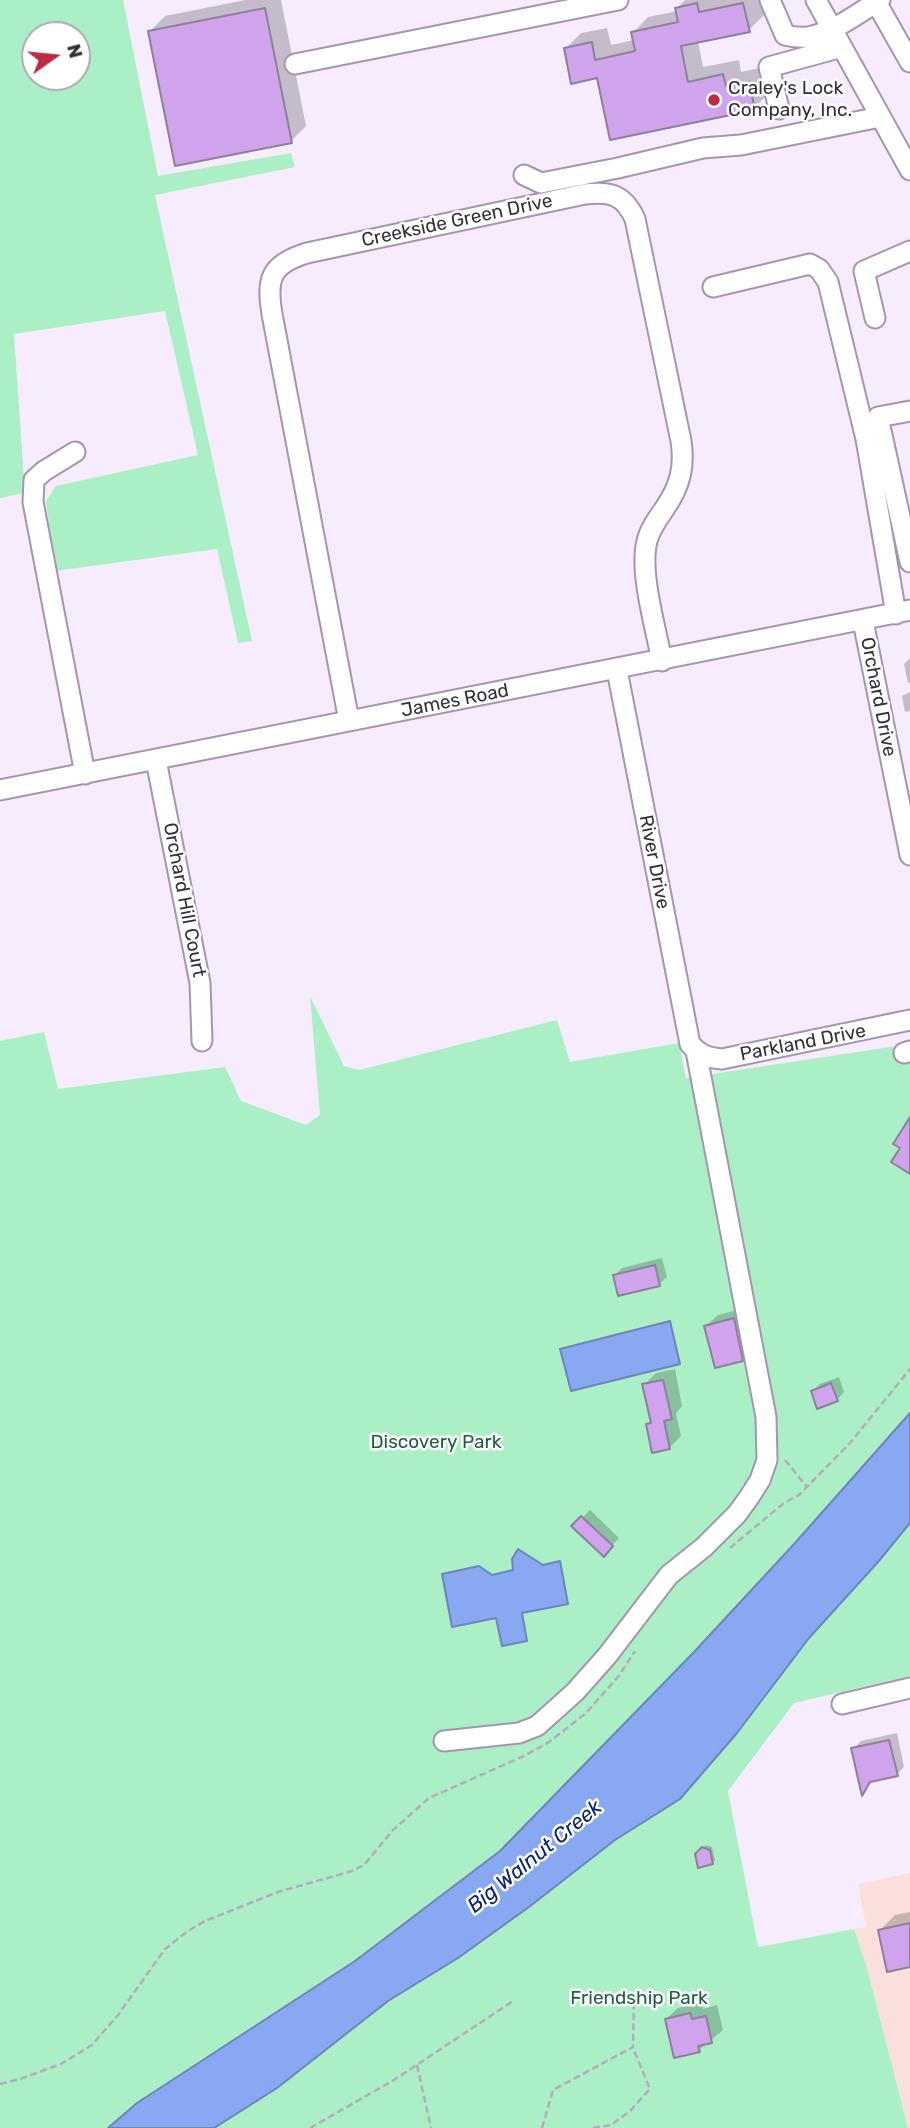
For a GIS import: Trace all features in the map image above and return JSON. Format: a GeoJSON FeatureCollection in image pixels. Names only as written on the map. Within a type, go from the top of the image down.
{"type":"FeatureCollection","features":[{"type":"Feature","properties":{"kind":"street"},"geometry":{"type":"LineString","coordinates":[[295,64],[618,0]]}},
{"type":"Feature","properties":{"kind":"street"},"geometry":{"type":"LineString","coordinates":[[770,0],[785,35],[810,37],[832,28],[878,1],[910,62]]}},
{"type":"Feature","properties":{"kind":"street"},"geometry":{"type":"LineString","coordinates":[[816,0],[910,170]]}},
{"type":"Feature","properties":{"kind":"street"},"geometry":{"type":"LineString","coordinates":[[779,109],[769,66],[842,47]]}},
{"type":"Feature","properties":{"kind":"street"},"geometry":{"type":"LineString","coordinates":[[524,175],[541,183],[703,148],[741,145],[880,117]]}},
{"type":"Feature","properties":{"kind":"street","name":"Creekside Green Drive"},"geometry":{"type":"LineString","coordinates":[[349,722],[272,314],[269,295],[271,279],[277,266],[288,258],[585,194],[610,193],[631,209],[635,219],[681,441],[682,472],[679,485],[655,522],[647,540],[645,556],[646,579],[662,661]]}},
{"type":"Feature","properties":{"kind":"street"},"geometry":{"type":"LineString","coordinates":[[875,318],[864,271],[910,251]]}},
{"type":"Feature","properties":{"kind":"street"},"geometry":{"type":"LineString","coordinates":[[713,287],[810,264],[819,269],[828,282],[866,439],[903,612]]}},
{"type":"Feature","properties":{"kind":"street"},"geometry":{"type":"LineString","coordinates":[[910,411],[878,417],[910,562]]}},
{"type":"Feature","properties":{"kind":"street"},"geometry":{"type":"LineString","coordinates":[[75,452],[34,480],[33,502],[85,774]]}},
{"type":"Feature","properties":{"kind":"street","name":"James Road"},"geometry":{"type":"LineString","coordinates":[[0,790],[903,612]]}},
{"type":"Feature","properties":{"kind":"street","name":"Orchard Drive"},"geometry":{"type":"LineString","coordinates":[[863,621],[910,855]]}},
{"type":"Feature","properties":{"kind":"street","name":"River Drive"},"geometry":{"type":"LineString","coordinates":[[444,1741],[519,1733],[537,1726],[552,1714],[607,1656],[669,1574],[704,1547],[737,1514],[760,1480],[767,1460],[766,1417],[696,1051],[690,1044],[688,1035],[617,670]]}},
{"type":"Feature","properties":{"kind":"street","name":"Orchard Hill Court"},"geometry":{"type":"LineString","coordinates":[[156,760],[201,983],[202,1041]]}},
{"type":"Feature","properties":{"kind":"street","name":"Parkland Drive"},"geometry":{"type":"LineString","coordinates":[[696,1051],[708,1058],[722,1059],[910,1020]]}},
{"type":"Feature","properties":{"kind":"street"},"geometry":{"type":"LineString","coordinates":[[842,1704],[910,1688]]}},
{"type":"Feature","properties":{"kind":"path"},"geometry":{"type":"LineString","coordinates":[[768,1440],[807,1487]]}},
{"type":"Feature","properties":{"kind":"path"},"geometry":{"type":"LineString","coordinates":[[593,2128],[611,2125],[630,2111],[650,2089],[633,2047],[634,1997]]}},
{"type":"Feature","properties":{"kind":"path"},"geometry":{"type":"LineString","coordinates":[[310,2128],[394,2080],[513,2001]]}},
{"type":"Feature","properties":{"kind":"path"},"geometry":{"type":"LineString","coordinates":[[542,2128],[554,2090],[633,2047]]}},
{"type":"Feature","properties":{"kind":"path"},"geometry":{"type":"LineString","coordinates":[[417,2065],[431,2128]]}},
{"type":"Feature","properties":{"kind":"shaded area"},"geometry":{"type":"Polygon","coordinates":[[[910,1873],[908,2128],[867,1968],[854,1929],[866,1927],[858,1884],[910,1873]]]}},
{"type":"Feature","properties":{"kind":"green space"},"geometry":{"type":"Polygon","coordinates":[[[0,0],[123,0],[158,176],[291,153],[295,167],[155,195],[252,641],[238,643],[217,549],[55,571],[46,501],[56,486],[198,455],[165,311],[14,334],[25,493],[0,498],[0,0]]]}},
{"type":"Feature","properties":{"kind":"green space","name":"Discovery Park"},"geometry":{"type":"Polygon","coordinates":[[[310,996],[344,1066],[359,1070],[557,1020],[570,1062],[679,1043],[686,1078],[910,1044],[910,1414],[695,1651],[500,1851],[355,1961],[137,2103],[108,2128],[0,2128],[0,1041],[44,1032],[58,1089],[225,1067],[241,1101],[306,1125],[320,1115],[310,996]]]}},
{"type":"Feature","properties":{"kind":"green space","name":"Friendship Park"},"geometry":{"type":"Polygon","coordinates":[[[910,1523],[910,1676],[794,1703],[728,1791],[758,1947],[854,1929],[867,1968],[908,2128],[214,2128],[277,2088],[388,2001],[458,1958],[615,1840],[680,1799],[737,1733],[809,1638],[910,1523]]]}},
{"type":"Feature","properties":{"kind":"water"},"geometry":{"type":"Polygon","coordinates":[[[670,1321],[680,1364],[571,1391],[560,1349],[670,1321]]]}},
{"type":"Feature","properties":{"kind":"water","name":"Big Walnut Creek"},"geometry":{"type":"Polygon","coordinates":[[[910,1413],[910,1523],[809,1638],[737,1733],[680,1799],[615,1840],[458,1958],[388,2001],[277,2088],[214,2128],[108,2128],[137,2103],[355,1961],[500,1851],[695,1651],[910,1413]]]}},
{"type":"Feature","properties":{"kind":"water"},"geometry":{"type":"Polygon","coordinates":[[[518,1549],[543,1565],[560,1561],[568,1604],[522,1613],[527,1641],[502,1646],[496,1618],[452,1627],[442,1574],[479,1566],[492,1575],[513,1570],[512,1559],[518,1549]]]}},
{"type":"Feature","properties":{"kind":"building"},"geometry":{"type":"Polygon","coordinates":[[[697,3],[699,12],[743,3],[750,32],[681,46],[688,82],[723,74],[726,86],[749,82],[755,110],[610,140],[597,78],[571,84],[564,48],[592,42],[595,60],[635,51],[631,32],[678,22],[675,8],[697,3]]]}},
{"type":"Feature","properties":{"kind":"building"},"geometry":{"type":"Polygon","coordinates":[[[265,8],[292,143],[175,166],[148,31],[265,8]]]}},
{"type":"Feature","properties":{"kind":"building"},"geometry":{"type":"Polygon","coordinates":[[[910,1117],[910,1174],[891,1162],[900,1148],[893,1144],[910,1117]]]}},
{"type":"Feature","properties":{"kind":"building"},"geometry":{"type":"Polygon","coordinates":[[[655,1265],[660,1286],[618,1296],[613,1275],[655,1265]]]}},
{"type":"Feature","properties":{"kind":"building"},"geometry":{"type":"Polygon","coordinates":[[[734,1318],[743,1361],[715,1368],[704,1326],[734,1318]]]}},
{"type":"Feature","properties":{"kind":"building"},"geometry":{"type":"Polygon","coordinates":[[[663,1380],[672,1419],[664,1421],[670,1449],[652,1453],[646,1424],[651,1423],[642,1384],[663,1380]]]}},
{"type":"Feature","properties":{"kind":"building"},"geometry":{"type":"Polygon","coordinates":[[[831,1383],[838,1401],[817,1409],[811,1391],[831,1383]]]}},
{"type":"Feature","properties":{"kind":"building"},"geometry":{"type":"Polygon","coordinates":[[[581,1516],[613,1546],[604,1557],[571,1526],[581,1516]]]}},
{"type":"Feature","properties":{"kind":"building"},"geometry":{"type":"Polygon","coordinates":[[[889,1740],[898,1776],[870,1782],[862,1796],[851,1748],[889,1740]]]}},
{"type":"Feature","properties":{"kind":"building"},"geometry":{"type":"Polygon","coordinates":[[[702,1847],[710,1850],[713,1864],[698,1868],[695,1854],[702,1847]]]}},
{"type":"Feature","properties":{"kind":"building"},"geometry":{"type":"Polygon","coordinates":[[[910,1923],[910,1967],[887,1972],[878,1930],[910,1923]]]}},
{"type":"Feature","properties":{"kind":"building"},"geometry":{"type":"Polygon","coordinates":[[[690,2013],[692,2019],[706,2016],[712,2043],[698,2046],[700,2052],[674,2058],[665,2019],[690,2013]]]}},
{"type":"Feature","properties":{"kind":"place","name":"Craley's Lock Company, Inc."},"geometry":{"type":"Point","coordinates":[714,100]}}]}
